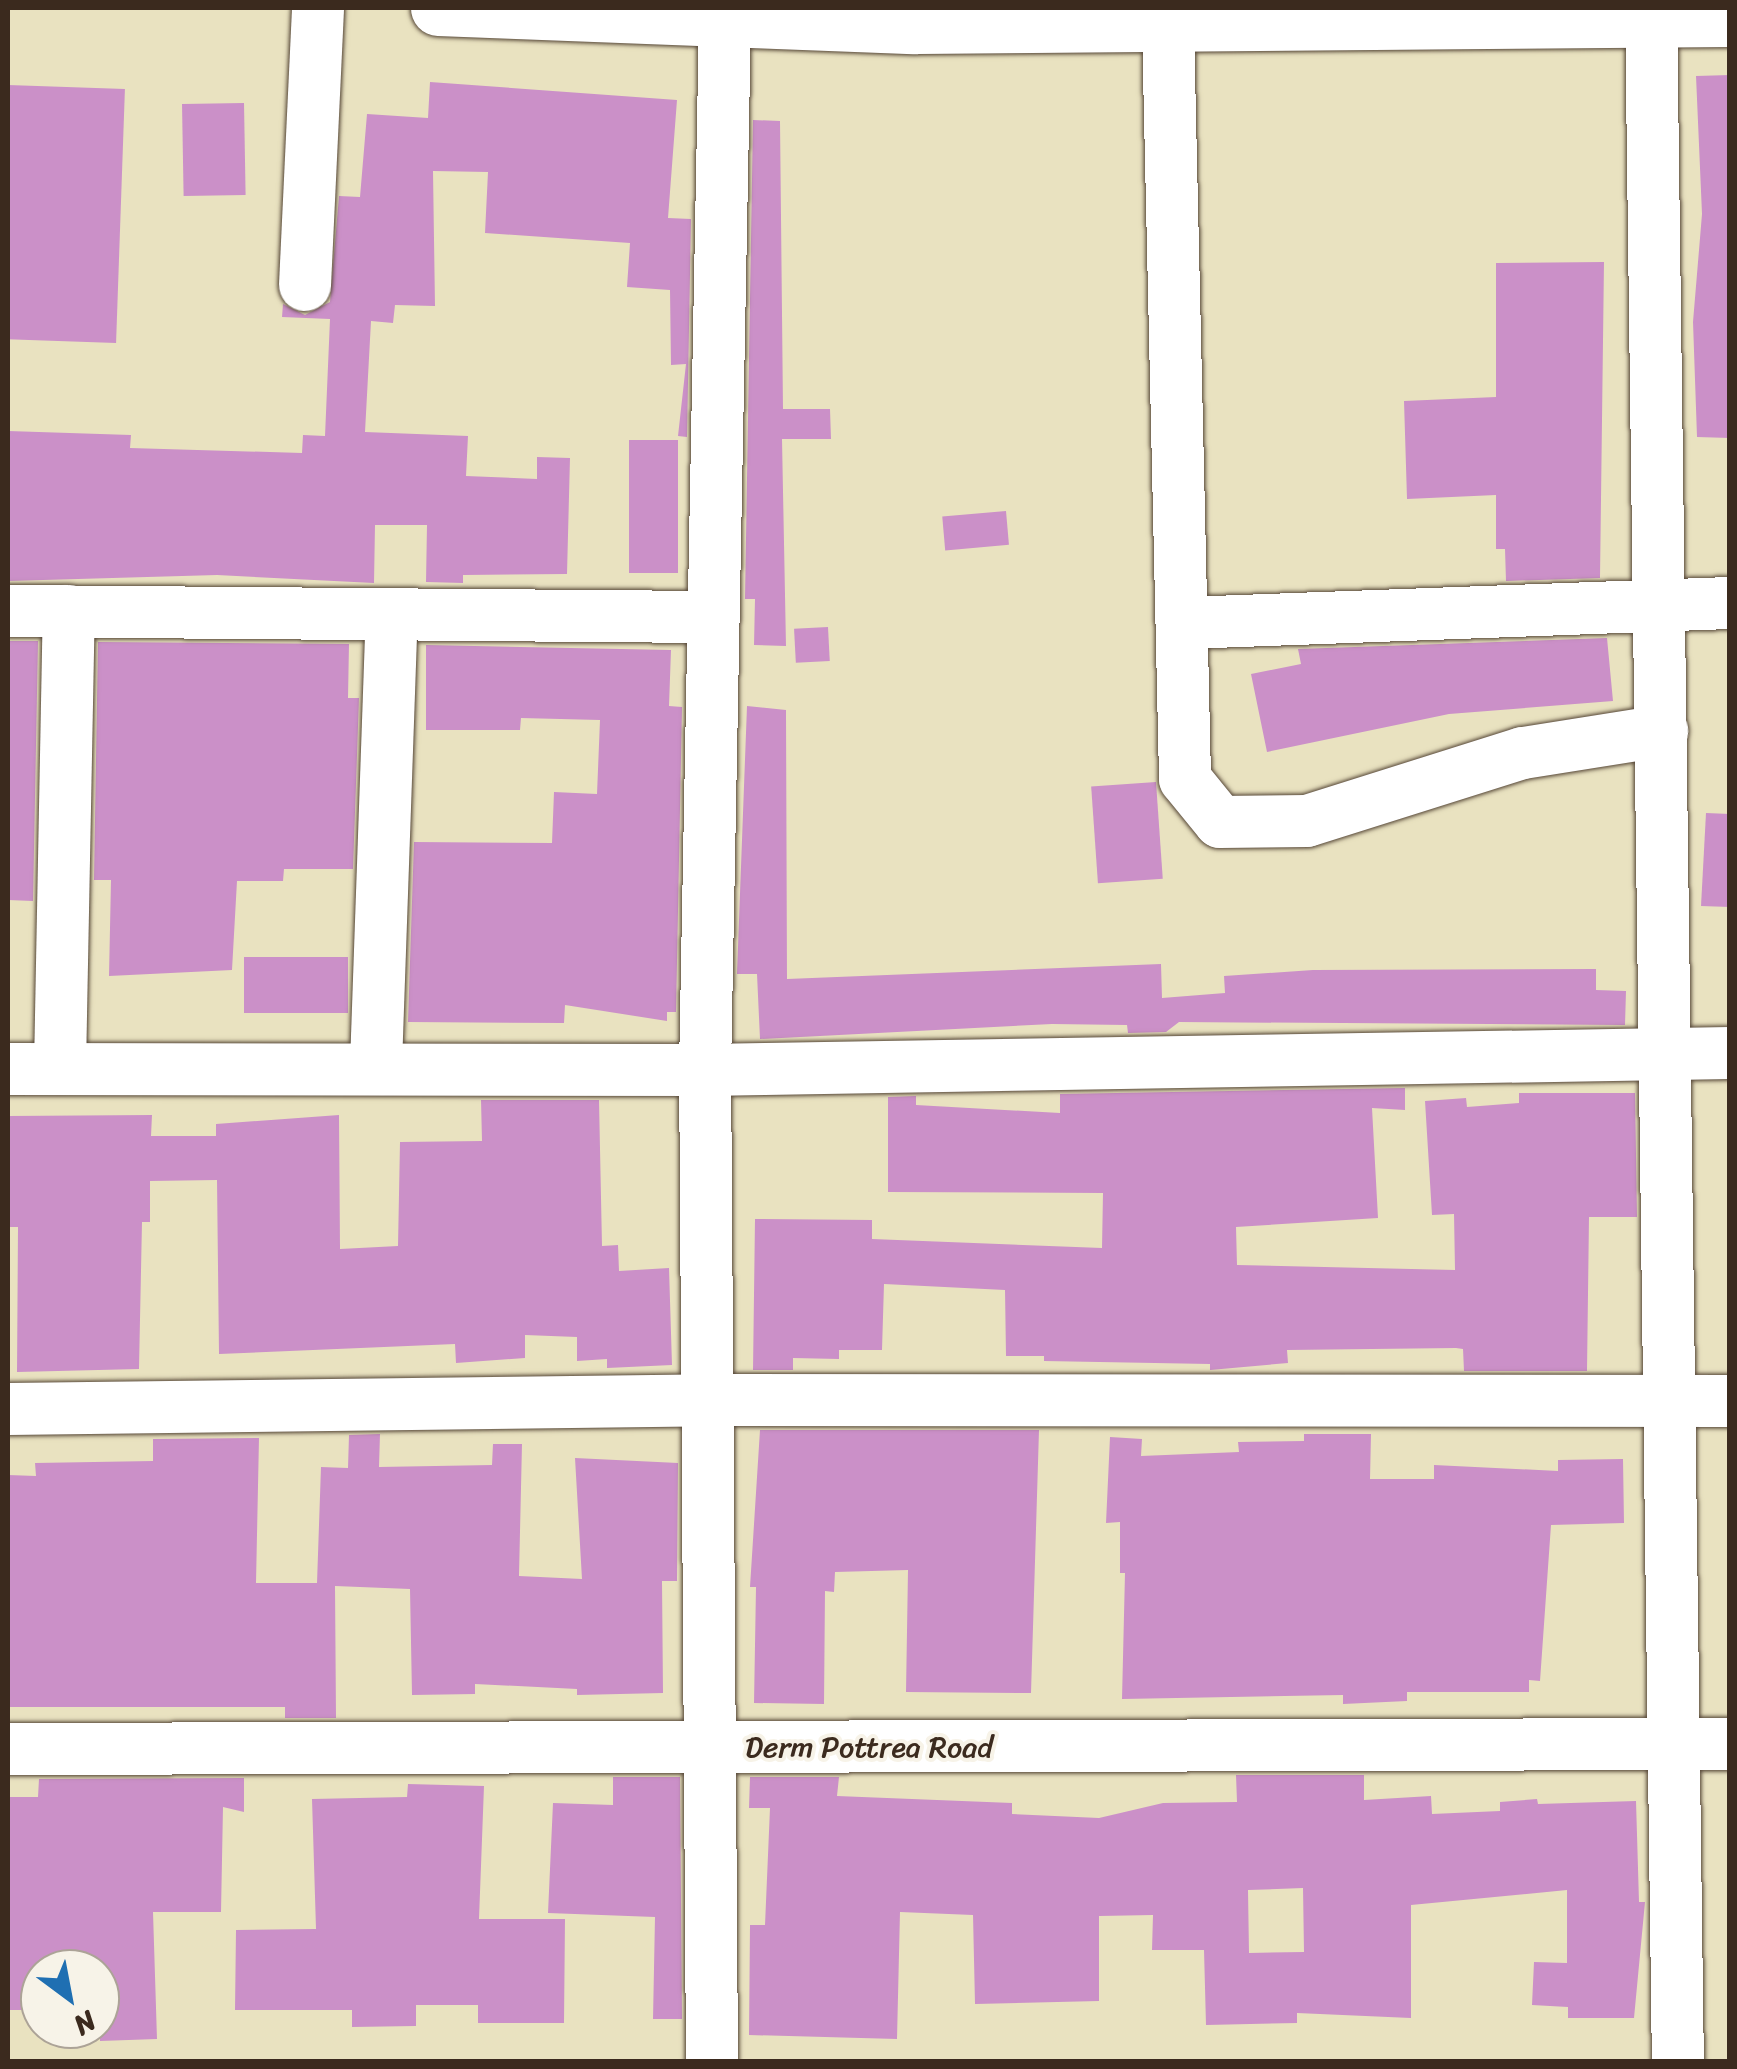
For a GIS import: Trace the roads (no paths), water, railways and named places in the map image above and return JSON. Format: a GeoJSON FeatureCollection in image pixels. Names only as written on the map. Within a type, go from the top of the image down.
{"type":"FeatureCollection","features":[{"type":"Feature","properties":{"kind":"highway"},"geometry":{"type":"LineString","coordinates":[[438,8],[725,21],[1168,28],[1651,14],[1730,19]]}},
{"type":"Feature","properties":{"kind":"street"},"geometry":{"type":"LineString","coordinates":[[306,284],[318,8]]}},
{"type":"Feature","properties":{"kind":"street"},"geometry":{"type":"LineString","coordinates":[[1651,14],[1678,2062]]}},
{"type":"Feature","properties":{"kind":"street"},"geometry":{"type":"LineString","coordinates":[[712,2062],[705,1070],[725,21]]}},
{"type":"Feature","properties":{"kind":"street"},"geometry":{"type":"LineString","coordinates":[[1168,28],[1186,623],[1185,779],[1220,822],[1307,821],[1522,753],[1662,731]]}},
{"type":"Feature","properties":{"kind":"street"},"geometry":{"type":"LineString","coordinates":[[1186,623],[1730,603]]}},
{"type":"Feature","properties":{"kind":"street"},"geometry":{"type":"LineString","coordinates":[[8,611],[712,616]]}},
{"type":"Feature","properties":{"kind":"street"},"geometry":{"type":"LineString","coordinates":[[60,1068],[69,612]]}},
{"type":"Feature","properties":{"kind":"street"},"geometry":{"type":"LineString","coordinates":[[376,1065],[392,614]]}},
{"type":"Feature","properties":{"kind":"street"},"geometry":{"type":"LineString","coordinates":[[8,1068],[376,1065],[705,1070],[1730,1053]]}},
{"type":"Feature","properties":{"kind":"street"},"geometry":{"type":"LineString","coordinates":[[8,1409],[708,1400],[1730,1401]]}},
{"type":"Feature","properties":{"kind":"street","name":"Derm Pottrea Road"},"geometry":{"type":"LineString","coordinates":[[8,1749],[1730,1744]]}}]}
